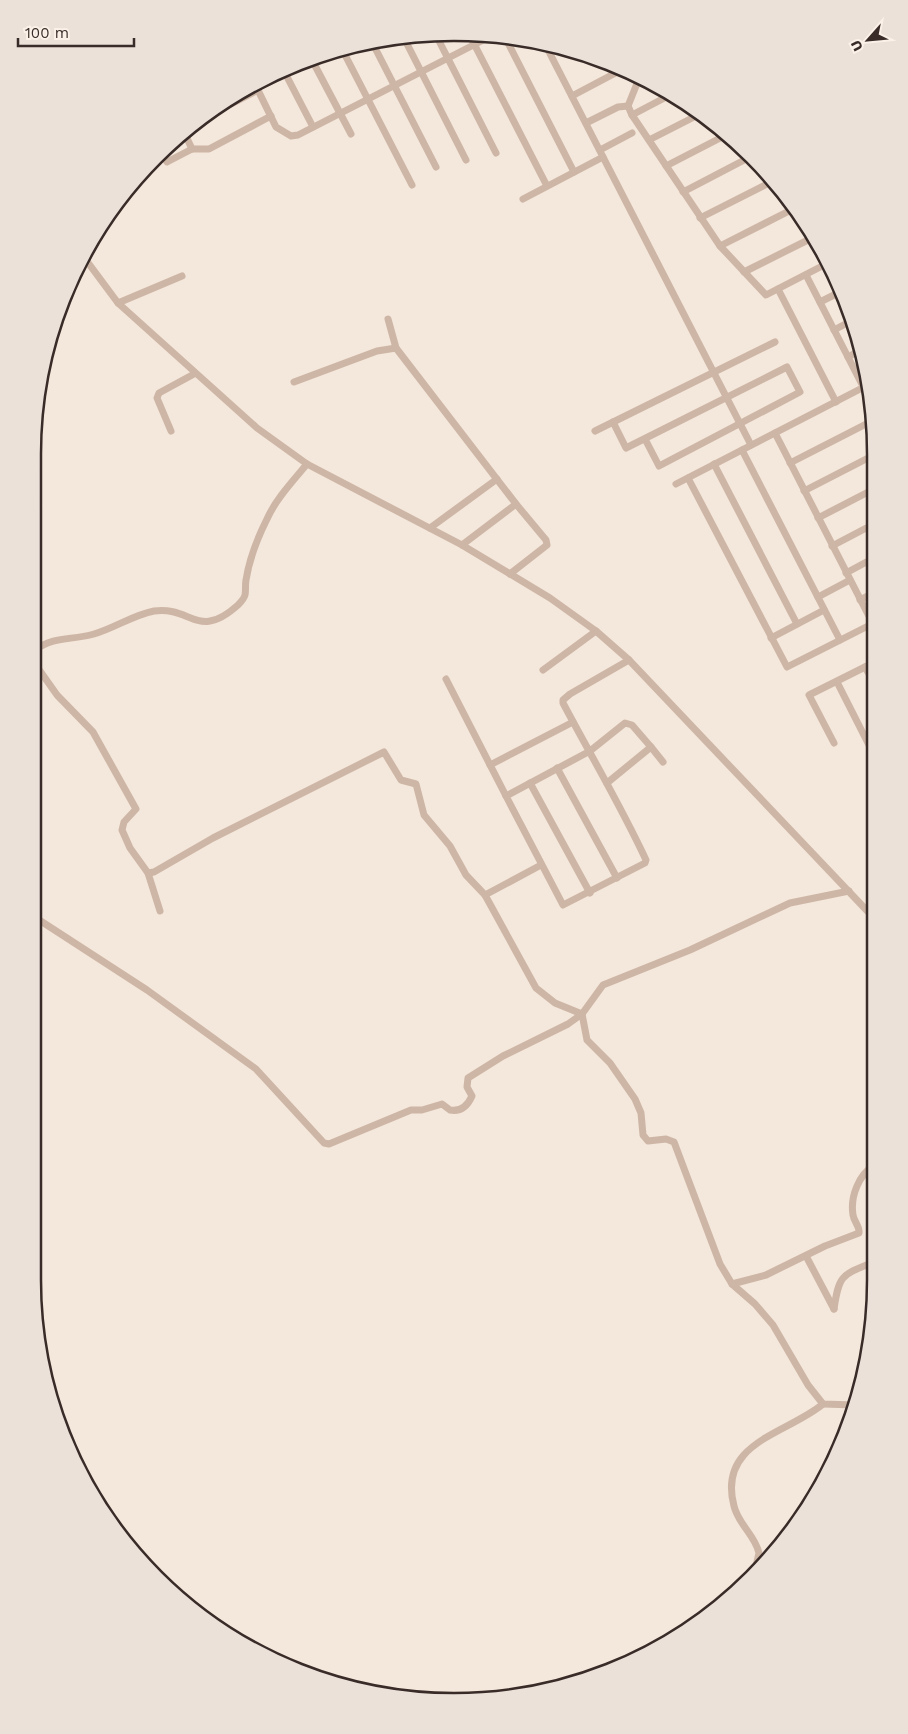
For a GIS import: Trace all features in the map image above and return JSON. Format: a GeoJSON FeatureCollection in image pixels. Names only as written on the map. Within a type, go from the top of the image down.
{"type":"FeatureCollection","features":[{"type":"Feature","properties":{"kind":"street"},"geometry":{"type":"LineString","coordinates":[[439,42],[496,153]]}},
{"type":"Feature","properties":{"kind":"street"},"geometry":{"type":"LineString","coordinates":[[472,42],[547,186]]}},
{"type":"Feature","properties":{"kind":"street"},"geometry":{"type":"LineString","coordinates":[[258,91],[276,127],[291,136],[313,127],[480,42]]}},
{"type":"Feature","properties":{"kind":"street"},"geometry":{"type":"LineString","coordinates":[[407,44],[466,160]]}},
{"type":"Feature","properties":{"kind":"street"},"geometry":{"type":"LineString","coordinates":[[509,45],[574,172]]}},
{"type":"Feature","properties":{"kind":"street"},"geometry":{"type":"LineString","coordinates":[[375,49],[436,166]]}},
{"type":"Feature","properties":{"kind":"street"},"geometry":{"type":"LineString","coordinates":[[549,52],[752,445]]}},
{"type":"Feature","properties":{"kind":"street"},"geometry":{"type":"LineString","coordinates":[[345,55],[412,185]]}},
{"type":"Feature","properties":{"kind":"street"},"geometry":{"type":"LineString","coordinates":[[315,65],[351,134]]}},
{"type":"Feature","properties":{"kind":"street"},"geometry":{"type":"LineString","coordinates":[[572,96],[615,74]]}},
{"type":"Feature","properties":{"kind":"street"},"geometry":{"type":"LineString","coordinates":[[287,77],[313,127]]}},
{"type":"Feature","properties":{"kind":"street"},"geometry":{"type":"LineString","coordinates":[[637,84],[628,106],[632,115],[720,246],[766,295],[822,267]]}},
{"type":"Feature","properties":{"kind":"street"},"geometry":{"type":"LineString","coordinates":[[632,115],[664,99]]}},
{"type":"Feature","properties":{"kind":"street"},"geometry":{"type":"LineString","coordinates":[[586,123],[618,107],[628,106]]}},
{"type":"Feature","properties":{"kind":"street"},"geometry":{"type":"LineString","coordinates":[[164,160],[169,161],[192,149],[209,149],[271,116]]}},
{"type":"Feature","properties":{"kind":"street"},"geometry":{"type":"LineString","coordinates":[[648,140],[692,118]]}},
{"type":"Feature","properties":{"kind":"street"},"geometry":{"type":"LineString","coordinates":[[523,199],[574,172],[632,133]]}},
{"type":"Feature","properties":{"kind":"street"},"geometry":{"type":"LineString","coordinates":[[666,166],[719,139]]}},
{"type":"Feature","properties":{"kind":"street"},"geometry":{"type":"LineString","coordinates":[[188,140],[192,149]]}},
{"type":"Feature","properties":{"kind":"street"},"geometry":{"type":"LineString","coordinates":[[683,192],[745,161]]}},
{"type":"Feature","properties":{"kind":"street"},"geometry":{"type":"LineString","coordinates":[[700,218],[766,185]]}},
{"type":"Feature","properties":{"kind":"street"},"geometry":{"type":"LineString","coordinates":[[720,246],[787,212]]}},
{"type":"Feature","properties":{"kind":"street"},"geometry":{"type":"LineString","coordinates":[[744,272],[807,241]]}},
{"type":"Feature","properties":{"kind":"street"},"geometry":{"type":"LineString","coordinates":[[88,263],[118,303],[194,374],[257,428],[307,464],[462,545],[550,598],[596,631],[629,660],[816,860],[867,910]]}},
{"type":"Feature","properties":{"kind":"street"},"geometry":{"type":"LineString","coordinates":[[806,275],[859,376]]}},
{"type":"Feature","properties":{"kind":"street"},"geometry":{"type":"LineString","coordinates":[[118,303],[182,276]]}},
{"type":"Feature","properties":{"kind":"street"},"geometry":{"type":"LineString","coordinates":[[778,289],[836,402]]}},
{"type":"Feature","properties":{"kind":"street"},"geometry":{"type":"LineString","coordinates":[[820,302],[834,295]]}},
{"type":"Feature","properties":{"kind":"street"},"geometry":{"type":"LineString","coordinates":[[388,319],[396,348],[546,540],[547,545],[510,574]]}},
{"type":"Feature","properties":{"kind":"street"},"geometry":{"type":"LineString","coordinates":[[834,330],[846,324]]}},
{"type":"Feature","properties":{"kind":"street"},"geometry":{"type":"LineString","coordinates":[[595,431],[775,342]]}},
{"type":"Feature","properties":{"kind":"street"},"geometry":{"type":"LineString","coordinates":[[294,382],[377,351],[396,348]]}},
{"type":"Feature","properties":{"kind":"street"},"geometry":{"type":"LineString","coordinates":[[848,357],[854,353]]}},
{"type":"Feature","properties":{"kind":"street"},"geometry":{"type":"LineString","coordinates":[[613,422],[626,448],[787,367],[800,392],[659,466],[645,439]]}},
{"type":"Feature","properties":{"kind":"street"},"geometry":{"type":"LineString","coordinates":[[171,431],[157,398],[159,393],[194,374]]}},
{"type":"Feature","properties":{"kind":"street"},"geometry":{"type":"LineString","coordinates":[[676,484],[861,389]]}},
{"type":"Feature","properties":{"kind":"street"},"geometry":{"type":"LineString","coordinates":[[790,463],[866,424]]}},
{"type":"Feature","properties":{"kind":"street"},"geometry":{"type":"LineString","coordinates":[[775,433],[867,614]]}},
{"type":"Feature","properties":{"kind":"street"},"geometry":{"type":"LineString","coordinates":[[742,450],[840,640]]}},
{"type":"Feature","properties":{"kind":"street"},"geometry":{"type":"LineString","coordinates":[[804,491],[867,459]]}},
{"type":"Feature","properties":{"kind":"street"},"geometry":{"type":"LineString","coordinates":[[41,646],[50,640],[96,633],[132,617],[155,611],[170,611],[191,620],[205,622],[218,620],[237,606],[245,595],[250,565],[266,520],[280,496],[307,464]]}},
{"type":"Feature","properties":{"kind":"street"},"geometry":{"type":"LineString","coordinates":[[714,464],[797,624]]}},
{"type":"Feature","properties":{"kind":"street"},"geometry":{"type":"LineString","coordinates":[[688,478],[787,667],[867,626]]}},
{"type":"Feature","properties":{"kind":"street"},"geometry":{"type":"LineString","coordinates":[[430,528],[497,479]]}},
{"type":"Feature","properties":{"kind":"street"},"geometry":{"type":"LineString","coordinates":[[818,518],[867,493]]}},
{"type":"Feature","properties":{"kind":"street"},"geometry":{"type":"LineString","coordinates":[[462,545],[516,504]]}},
{"type":"Feature","properties":{"kind":"street"},"geometry":{"type":"LineString","coordinates":[[832,546],[867,528]]}},
{"type":"Feature","properties":{"kind":"street"},"geometry":{"type":"LineString","coordinates":[[846,573],[867,562]]}},
{"type":"Feature","properties":{"kind":"street"},"geometry":{"type":"LineString","coordinates":[[818,597],[850,580]]}},
{"type":"Feature","properties":{"kind":"street"},"geometry":{"type":"LineString","coordinates":[[860,600],[867,596]]}},
{"type":"Feature","properties":{"kind":"street"},"geometry":{"type":"LineString","coordinates":[[771,638],[824,610]]}},
{"type":"Feature","properties":{"kind":"street"},"geometry":{"type":"LineString","coordinates":[[543,670],[596,631]]}},
{"type":"Feature","properties":{"kind":"street"},"geometry":{"type":"LineString","coordinates":[[446,680],[563,905],[590,893],[645,863],[646,860],[607,783],[563,703],[565,698],[629,660]]}},
{"type":"Feature","properties":{"kind":"street"},"geometry":{"type":"LineString","coordinates":[[834,743],[809,695],[867,666]]}},
{"type":"Feature","properties":{"kind":"street"},"geometry":{"type":"LineString","coordinates":[[41,672],[64,702],[87,723],[136,809],[124,822],[124,835],[148,873],[160,911]]}},
{"type":"Feature","properties":{"kind":"street"},"geometry":{"type":"LineString","coordinates":[[837,682],[867,741]]}},
{"type":"Feature","properties":{"kind":"street"},"geometry":{"type":"LineString","coordinates":[[490,765],[573,722]]}},
{"type":"Feature","properties":{"kind":"street"},"geometry":{"type":"LineString","coordinates":[[506,796],[590,751],[628,723],[663,762]]}},
{"type":"Feature","properties":{"kind":"street"},"geometry":{"type":"LineString","coordinates":[[607,783],[651,747]]}},
{"type":"Feature","properties":{"kind":"street"},"geometry":{"type":"LineString","coordinates":[[148,873],[154,872],[213,838],[384,752],[401,780],[416,784],[424,815],[450,846],[466,875],[485,895],[536,988],[555,1003],[582,1014]]}},
{"type":"Feature","properties":{"kind":"street"},"geometry":{"type":"LineString","coordinates":[[557,768],[617,878]]}},
{"type":"Feature","properties":{"kind":"street"},"geometry":{"type":"LineString","coordinates":[[530,784],[590,893]]}},
{"type":"Feature","properties":{"kind":"street"},"geometry":{"type":"LineString","coordinates":[[485,895],[541,865]]}},
{"type":"Feature","properties":{"kind":"street"},"geometry":{"type":"LineString","coordinates":[[41,921],[138,985],[256,1069],[324,1143],[329,1144],[411,1110],[422,1110],[442,1104],[450,1110],[464,1107],[472,1096],[468,1087],[468,1078],[504,1056],[568,1024],[582,1014],[603,985],[690,950],[790,903],[849,891]]}},
{"type":"Feature","properties":{"kind":"street"},"geometry":{"type":"LineString","coordinates":[[582,1014],[587,1040],[610,1063],[635,1099],[641,1113],[645,1138],[648,1141],[666,1139],[674,1142],[720,1264],[732,1284],[769,1320],[808,1385],[823,1404]]}},
{"type":"Feature","properties":{"kind":"street"},"geometry":{"type":"LineString","coordinates":[[732,1284],[766,1275],[825,1246],[858,1233],[859,1228],[853,1211],[859,1179],[867,1172]]}},
{"type":"Feature","properties":{"kind":"street"},"geometry":{"type":"LineString","coordinates":[[806,1256],[834,1309],[838,1283],[845,1275],[867,1265]]}},
{"type":"Feature","properties":{"kind":"street"},"geometry":{"type":"LineString","coordinates":[[760,1557],[734,1509],[733,1477],[744,1452],[753,1444],[800,1420],[823,1404],[848,1405]]}}]}
